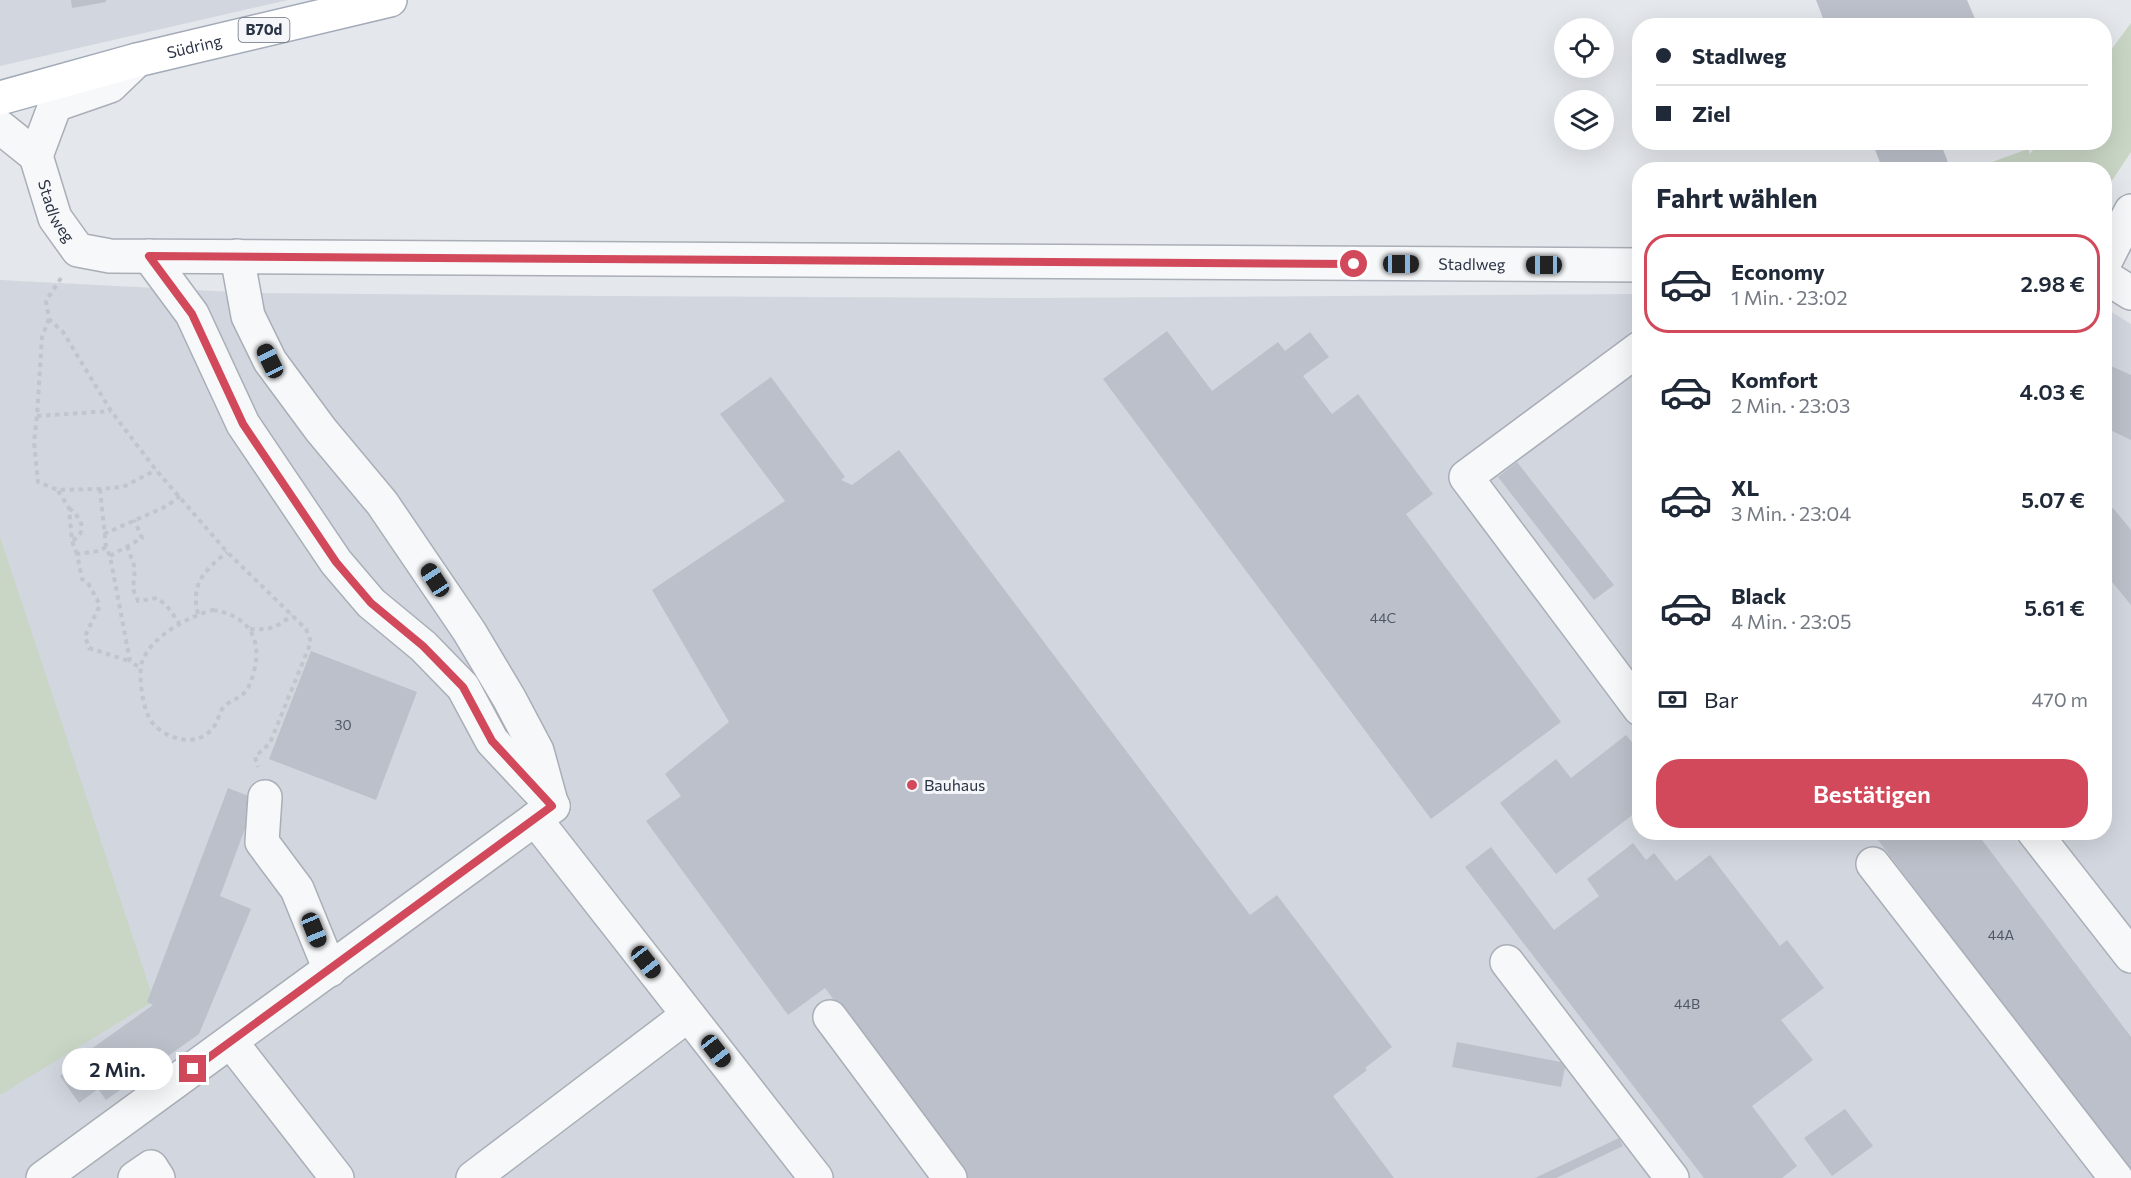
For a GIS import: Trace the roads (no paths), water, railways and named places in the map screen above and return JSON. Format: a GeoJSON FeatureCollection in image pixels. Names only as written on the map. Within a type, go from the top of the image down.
{"type":"FeatureCollection","features":[{"type":"Feature","properties":{"kind":"main road","name":"Südring"},"geometry":{"type":"LineString","coordinates":[[0,98],[137,60],[390,0]]}},
{"type":"Feature","properties":{"kind":"street"},"geometry":{"type":"LineString","coordinates":[[0,127],[36,156],[55,105],[110,86],[137,60]]}},
{"type":"Feature","properties":{"kind":"street","name":"Stadlweg"},"geometry":{"type":"LineString","coordinates":[[36,156],[55,218],[78,250],[110,256],[1632,265]]}},
{"type":"Feature","properties":{"kind":"street"},"geometry":{"type":"LineString","coordinates":[[2112,248],[2131,211]]}},
{"type":"Feature","properties":{"kind":"street"},"geometry":{"type":"LineString","coordinates":[[149,256],[192,314],[243,424],[336,562],[371,603],[423,646],[463,687],[492,741],[688,1015],[816,1178]]}},
{"type":"Feature","properties":{"kind":"street"},"geometry":{"type":"LineString","coordinates":[[237,256],[248,316],[270,361],[321,430],[382,503],[469,631],[509,698],[537,751],[544,813]]}},
{"type":"Feature","properties":{"kind":"street"},"geometry":{"type":"LineString","coordinates":[[2112,281],[2131,293]]}},
{"type":"Feature","properties":{"kind":"street"},"geometry":{"type":"LineString","coordinates":[[1632,354],[1466,477],[1632,698]]}},
{"type":"Feature","properties":{"kind":"street"},"geometry":{"type":"LineString","coordinates":[[266,797],[262,842],[297,889],[330,970]]}},
{"type":"Feature","properties":{"kind":"street"},"geometry":{"type":"LineString","coordinates":[[43,1178],[544,813]]}},
{"type":"Feature","properties":{"kind":"street"},"geometry":{"type":"LineString","coordinates":[[2040,840],[2131,956]]}},
{"type":"Feature","properties":{"kind":"street"},"geometry":{"type":"LineString","coordinates":[[1873,864],[2116,1178]]}},
{"type":"Feature","properties":{"kind":"street"},"geometry":{"type":"LineString","coordinates":[[1507,962],[1672,1178]]}},
{"type":"Feature","properties":{"kind":"street"},"geometry":{"type":"LineString","coordinates":[[473,1178],[688,1015]]}},
{"type":"Feature","properties":{"kind":"street"},"geometry":{"type":"LineString","coordinates":[[830,1017],[950,1178]]}},
{"type":"Feature","properties":{"kind":"street"},"geometry":{"type":"LineString","coordinates":[[231,1042],[337,1178]]}},
{"type":"Feature","properties":{"kind":"street"},"geometry":{"type":"LineString","coordinates":[[135,1178],[151,1167],[158,1178]]}},
{"type":"Feature","properties":{"kind":"place","name":"Bauhaus"},"geometry":{"type":"Point","coordinates":[912,785]}}]}
